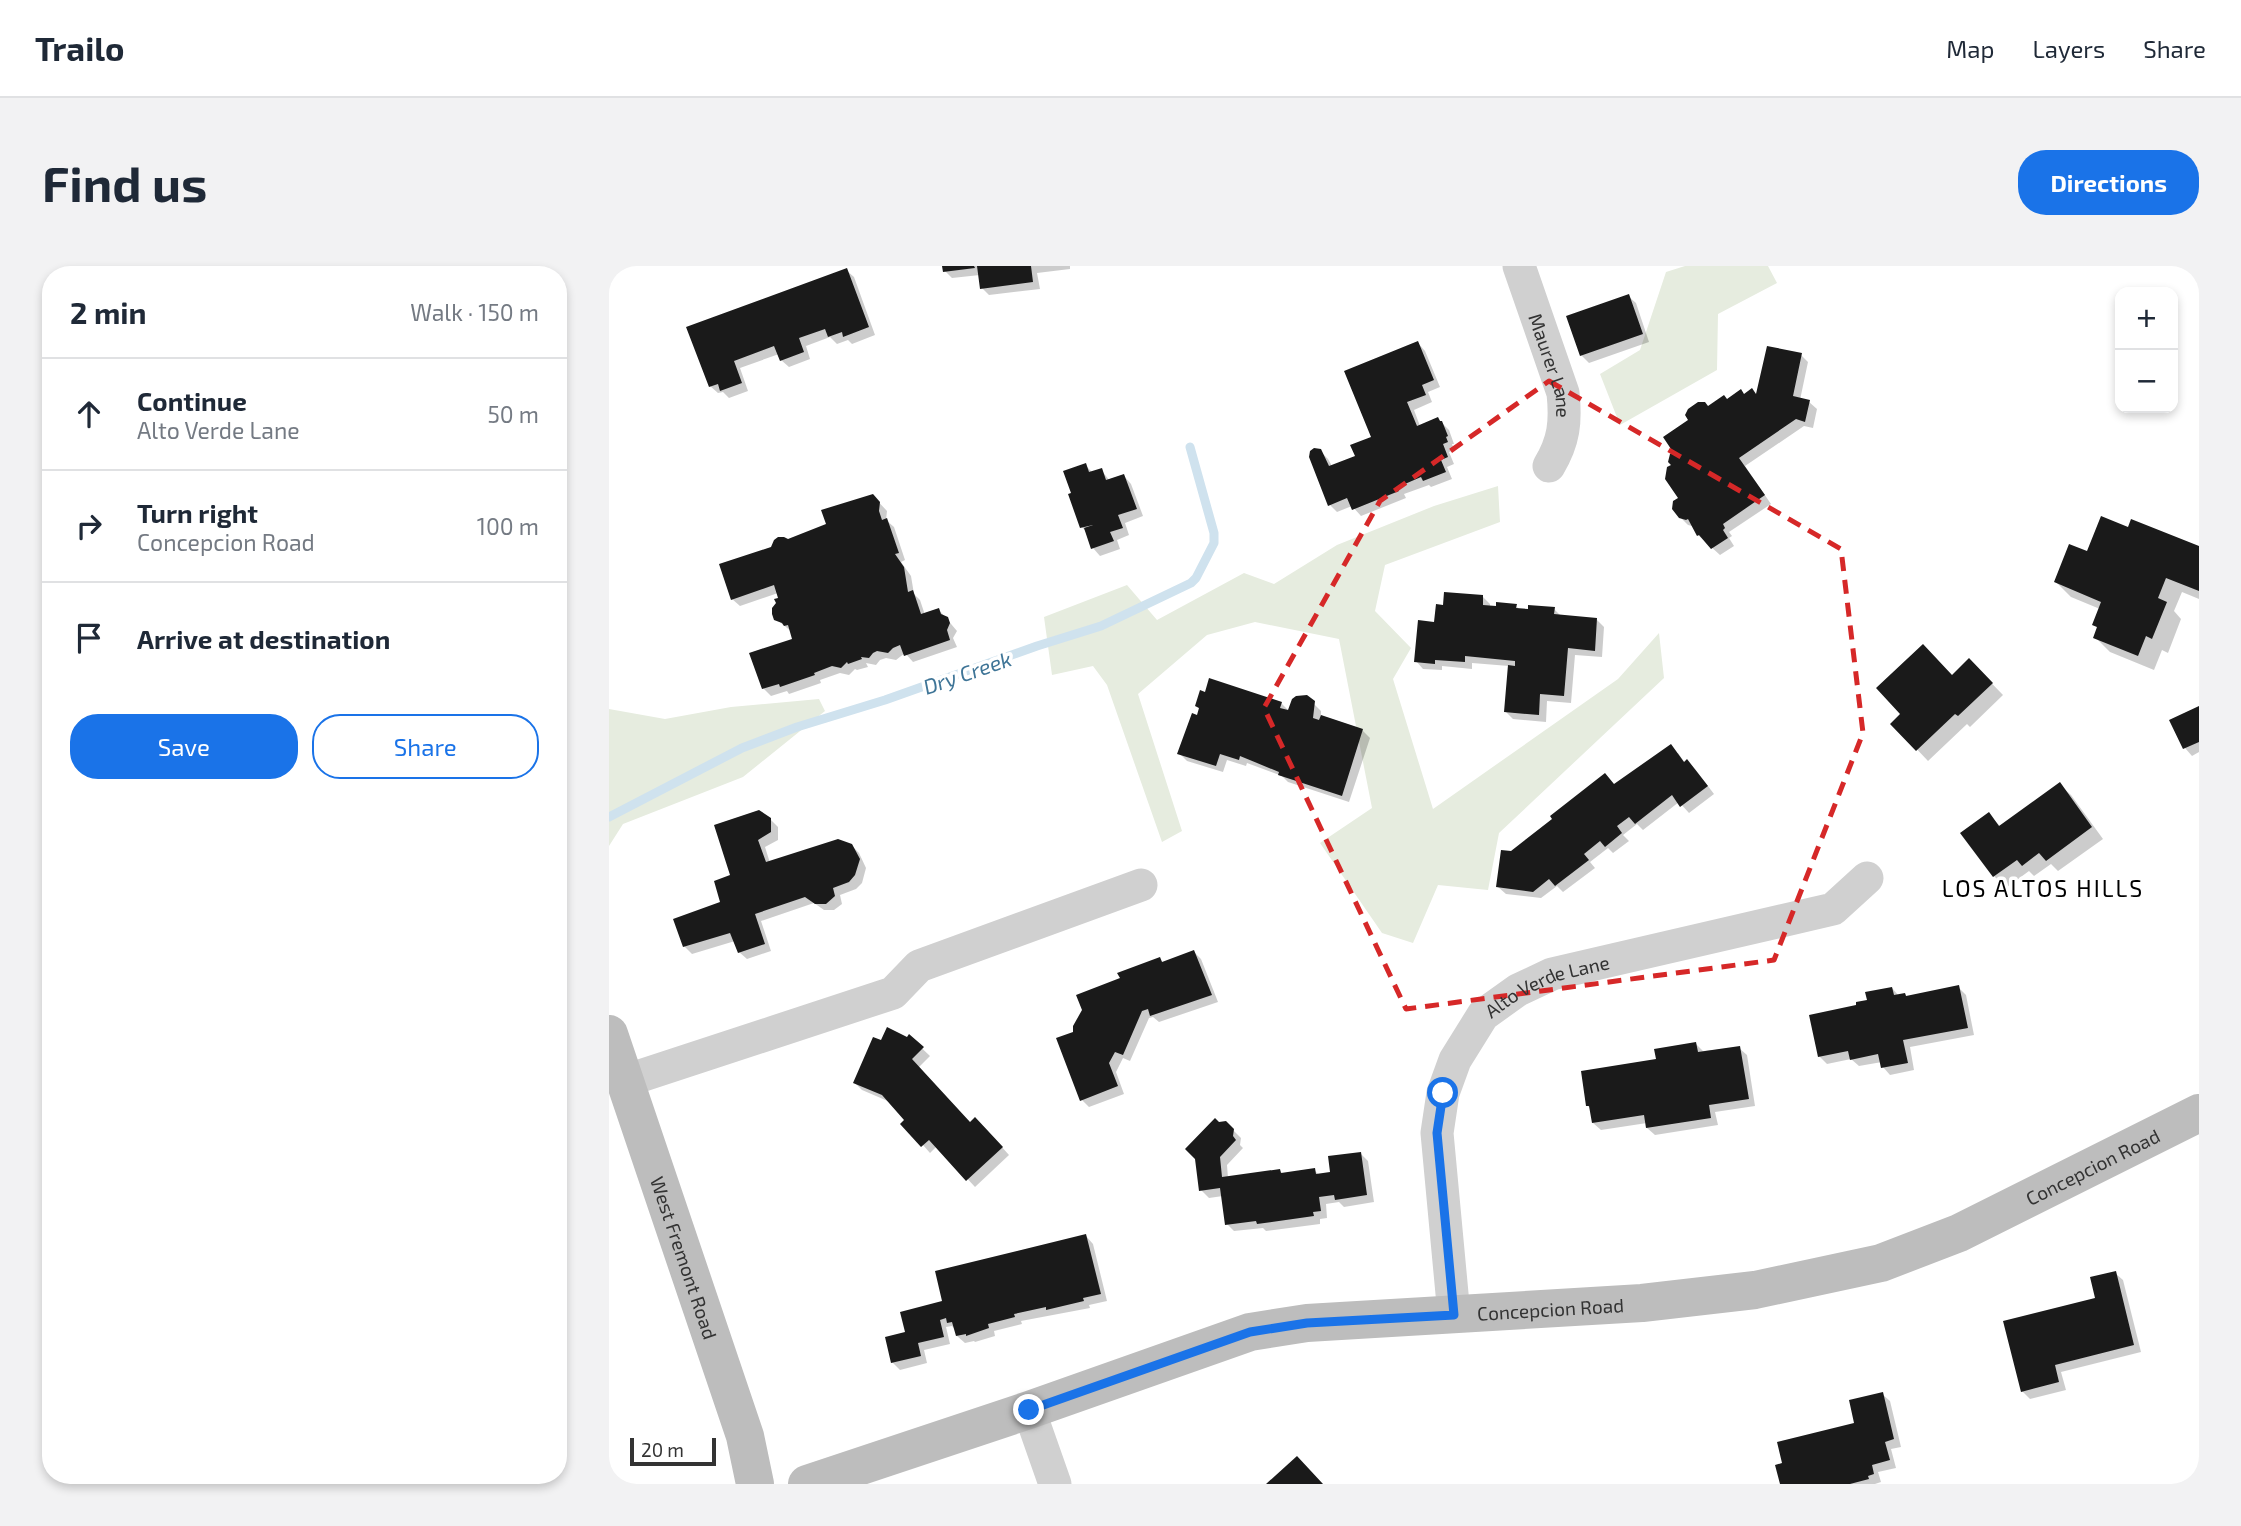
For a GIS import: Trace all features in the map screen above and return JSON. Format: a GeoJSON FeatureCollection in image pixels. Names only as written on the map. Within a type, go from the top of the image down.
{"type":"FeatureCollection","features":[{"type":"Feature","properties":{"kind":"street","name":"Maurer Lane"},"geometry":{"type":"LineString","coordinates":[[1519,266],[1563,393],[1563,432],[1559,450],[1549,466]]}},
{"type":"Feature","properties":{"kind":"street","name":"Alto Verde Lane"},"geometry":{"type":"LineString","coordinates":[[1454,1315],[1437,1133],[1443,1093],[1455,1060],[1483,1015],[1518,990],[1552,974],[1833,909],[1867,878]]}},
{"type":"Feature","properties":{"kind":"street"},"geometry":{"type":"LineString","coordinates":[[625,1082],[893,993],[919,966],[1141,885]]}},
{"type":"Feature","properties":{"kind":"street","name":"West Fremont Road"},"geometry":{"type":"LineString","coordinates":[[609,1034],[745,1436],[755,1484]]}},
{"type":"Feature","properties":{"kind":"street","name":"Concepcion Road"},"geometry":{"type":"LineString","coordinates":[[807,1484],[1250,1332],[1307,1323],[1642,1303],[1742,1291],[1881,1263],[1959,1233],[2199,1113]]}},
{"type":"Feature","properties":{"kind":"street"},"geometry":{"type":"LineString","coordinates":[[1029,1410],[1055,1484]]}},
{"type":"Feature","properties":{"kind":"highlighted area"},"geometry":{"type":"Polygon","coordinates":[[[1549,381],[1841,549],[1863,733],[1774,960],[1406,1009],[1264,708],[1380,501],[1549,381]]]}},
{"type":"Feature","properties":{"kind":"shaded area"},"geometry":{"type":"Polygon","coordinates":[[[1685,266],[1768,266],[1777,283],[1718,314],[1717,370],[1620,425],[1600,374],[1640,350],[1666,272],[1685,266]]]}},
{"type":"Feature","properties":{"kind":"shaded area"},"geometry":{"type":"Polygon","coordinates":[[[1498,486],[1500,522],[1385,565],[1375,611],[1411,648],[1393,679],[1433,809],[1618,679],[1659,633],[1664,678],[1499,833],[1488,890],[1438,885],[1413,943],[1382,933],[1320,843],[1372,808],[1339,639],[1255,622],[1207,635],[1138,694],[1182,831],[1162,842],[1107,685],[1093,666],[1052,675],[1044,617],[1127,585],[1157,620],[1244,573],[1274,584],[1337,545],[1434,506],[1498,486]]]}},
{"type":"Feature","properties":{"kind":"shaded area"},"geometry":{"type":"Polygon","coordinates":[[[819,699],[825,711],[743,777],[623,824],[609,846],[609,709],[665,719],[731,707],[819,699]]]}},
{"type":"Feature","properties":{"kind":"building"},"geometry":{"type":"Polygon","coordinates":[[[942,266],[974,266],[975,268],[943,272],[942,266]]]}},
{"type":"Feature","properties":{"kind":"building"},"geometry":{"type":"Polygon","coordinates":[[[977,266],[1031,266],[1033,282],[980,289],[977,266]]]}},
{"type":"Feature","properties":{"kind":"building"},"geometry":{"type":"Polygon","coordinates":[[[847,268],[869,327],[843,337],[842,332],[828,337],[825,329],[799,338],[804,352],[780,361],[774,346],[734,361],[742,383],[720,391],[718,384],[709,387],[686,327],[847,268]]]}},
{"type":"Feature","properties":{"kind":"building"},"geometry":{"type":"Polygon","coordinates":[[[1629,294],[1643,334],[1580,356],[1566,316],[1629,294]]]}},
{"type":"Feature","properties":{"kind":"building"},"geometry":{"type":"Polygon","coordinates":[[[1418,341],[1434,380],[1422,385],[1426,395],[1407,402],[1417,426],[1438,417],[1442,421],[1448,436],[1448,442],[1443,444],[1448,457],[1441,460],[1446,472],[1423,481],[1421,477],[1398,487],[1399,491],[1352,510],[1347,498],[1328,506],[1309,457],[1310,451],[1314,448],[1321,449],[1329,466],[1355,456],[1350,445],[1371,437],[1344,371],[1418,341]]]}},
{"type":"Feature","properties":{"kind":"building"},"geometry":{"type":"Polygon","coordinates":[[[1767,346],[1802,353],[1793,396],[1810,400],[1805,422],[1796,419],[1739,458],[1765,495],[1723,524],[1728,538],[1711,549],[1697,536],[1688,519],[1679,518],[1672,509],[1673,501],[1678,498],[1665,479],[1667,467],[1671,465],[1668,462],[1670,454],[1673,452],[1663,437],[1688,420],[1685,415],[1688,409],[1698,402],[1705,402],[1708,406],[1724,395],[1727,399],[1741,389],[1744,394],[1752,388],[1756,394],[1767,346]]]}},
{"type":"Feature","properties":{"kind":"building"},"geometry":{"type":"Polygon","coordinates":[[[1086,463],[1089,472],[1102,468],[1106,480],[1124,474],[1137,509],[1118,515],[1123,528],[1110,532],[1114,541],[1091,549],[1084,528],[1093,525],[1080,528],[1063,471],[1086,463]]]}},
{"type":"Feature","properties":{"kind":"building"},"geometry":{"type":"Polygon","coordinates":[[[873,494],[880,502],[882,520],[887,518],[899,553],[895,554],[904,567],[908,592],[913,590],[921,614],[939,608],[941,614],[948,617],[950,623],[947,630],[950,640],[904,656],[900,645],[888,653],[877,651],[869,658],[861,657],[862,659],[848,664],[847,662],[841,668],[832,666],[780,687],[779,684],[762,689],[749,653],[792,639],[788,625],[784,626],[774,620],[772,608],[776,603],[774,599],[778,598],[774,585],[731,600],[719,564],[771,547],[778,537],[788,539],[826,524],[821,510],[873,494]]]}},
{"type":"Feature","properties":{"kind":"building"},"geometry":{"type":"Polygon","coordinates":[[[2101,516],[2128,527],[2131,519],[2199,546],[2199,591],[2166,578],[2158,598],[2167,602],[2152,639],[2146,636],[2138,656],[2093,638],[2097,627],[2092,625],[2101,602],[2054,582],[2069,544],[2087,551],[2101,516]]]}},
{"type":"Feature","properties":{"kind":"building"},"geometry":{"type":"Polygon","coordinates":[[[1444,592],[1483,595],[1483,605],[1496,606],[1496,602],[1517,604],[1516,608],[1528,609],[1528,605],[1555,607],[1554,614],[1597,618],[1595,651],[1568,648],[1564,696],[1540,694],[1539,715],[1504,712],[1508,665],[1515,666],[1515,661],[1465,656],[1465,662],[1414,662],[1418,620],[1434,622],[1436,604],[1443,605],[1444,592]]]}},
{"type":"Feature","properties":{"kind":"building"},"geometry":{"type":"Polygon","coordinates":[[[1923,644],[1952,675],[1969,658],[1993,683],[1916,751],[1890,724],[1900,714],[1876,688],[1923,644]]]}},
{"type":"Feature","properties":{"kind":"building"},"geometry":{"type":"Polygon","coordinates":[[[1209,678],[1282,702],[1280,708],[1288,710],[1292,699],[1307,695],[1315,701],[1313,718],[1319,720],[1321,715],[1363,729],[1342,796],[1278,775],[1279,772],[1240,756],[1239,760],[1220,754],[1216,766],[1177,754],[1192,713],[1197,715],[1199,708],[1195,706],[1200,690],[1205,692],[1209,678]]]}},
{"type":"Feature","properties":{"kind":"building"},"geometry":{"type":"Polygon","coordinates":[[[2199,706],[2199,742],[2183,749],[2169,720],[2199,706]]]}},
{"type":"Feature","properties":{"kind":"building"},"geometry":{"type":"Polygon","coordinates":[[[1671,744],[1684,762],[1687,759],[1708,786],[1680,807],[1672,795],[1635,824],[1629,817],[1617,826],[1622,833],[1605,847],[1600,841],[1584,854],[1589,860],[1555,886],[1549,879],[1533,892],[1496,887],[1501,850],[1511,851],[1605,773],[1614,784],[1671,744]]]}},
{"type":"Feature","properties":{"kind":"building"},"geometry":{"type":"Polygon","coordinates":[[[2060,782],[2092,827],[2046,861],[2039,853],[2022,866],[2017,860],[1993,877],[1960,833],[1989,812],[1999,826],[2060,782]]]}},
{"type":"Feature","properties":{"kind":"building"},"geometry":{"type":"Polygon","coordinates":[[[759,810],[771,818],[771,832],[758,840],[766,862],[838,839],[852,844],[860,859],[855,875],[849,882],[833,888],[835,896],[826,904],[815,904],[805,897],[755,914],[765,944],[738,953],[730,933],[683,947],[673,919],[720,902],[714,881],[730,875],[714,825],[759,810]]]}},
{"type":"Feature","properties":{"kind":"building"},"geometry":{"type":"Polygon","coordinates":[[[1194,950],[1212,995],[1150,1016],[1148,1009],[1142,1011],[1123,1055],[1115,1052],[1109,1063],[1118,1086],[1080,1101],[1056,1038],[1073,1032],[1073,1026],[1082,1010],[1076,995],[1120,978],[1117,973],[1160,957],[1162,962],[1194,950]]]}},
{"type":"Feature","properties":{"kind":"building"},"geometry":{"type":"Polygon","coordinates":[[[1959,985],[1968,1028],[1903,1040],[1908,1063],[1881,1068],[1878,1054],[1850,1060],[1848,1051],[1818,1057],[1809,1015],[1856,1005],[1856,1002],[1867,1000],[1865,992],[1892,987],[1894,995],[1905,993],[1906,996],[1959,985]]]}},
{"type":"Feature","properties":{"kind":"building"},"geometry":{"type":"Polygon","coordinates":[[[887,1027],[907,1037],[909,1034],[924,1047],[912,1059],[970,1122],[975,1117],[1003,1147],[966,1181],[929,1140],[921,1147],[900,1124],[904,1120],[882,1095],[853,1083],[873,1037],[881,1040],[887,1027]]]}},
{"type":"Feature","properties":{"kind":"building"},"geometry":{"type":"Polygon","coordinates":[[[1696,1042],[1698,1052],[1740,1046],[1749,1099],[1709,1105],[1711,1118],[1646,1128],[1644,1115],[1592,1123],[1589,1106],[1586,1106],[1581,1071],[1656,1059],[1654,1049],[1696,1042]]]}},
{"type":"Feature","properties":{"kind":"building"},"geometry":{"type":"Polygon","coordinates":[[[1215,1118],[1219,1122],[1226,1121],[1234,1129],[1233,1136],[1236,1140],[1220,1157],[1222,1177],[1280,1169],[1281,1173],[1315,1168],[1316,1174],[1330,1172],[1328,1156],[1361,1152],[1367,1195],[1335,1200],[1334,1195],[1319,1197],[1321,1211],[1313,1212],[1314,1216],[1257,1224],[1256,1221],[1225,1225],[1220,1188],[1199,1191],[1195,1159],[1185,1149],[1215,1118]]]}},
{"type":"Feature","properties":{"kind":"building"},"geometry":{"type":"Polygon","coordinates":[[[1086,1234],[1101,1294],[1046,1310],[1046,1307],[1014,1314],[1015,1317],[988,1324],[989,1328],[966,1336],[956,1336],[952,1322],[947,1323],[946,1318],[940,1320],[944,1337],[918,1343],[921,1356],[891,1363],[885,1337],[905,1332],[900,1312],[942,1301],[935,1271],[1086,1234]]]}},
{"type":"Feature","properties":{"kind":"building"},"geometry":{"type":"Polygon","coordinates":[[[2116,1271],[2134,1345],[2055,1365],[2059,1382],[2021,1392],[2003,1321],[2095,1298],[2090,1277],[2116,1271]]]}},
{"type":"Feature","properties":{"kind":"building"},"geometry":{"type":"Polygon","coordinates":[[[1883,1392],[1894,1439],[1885,1442],[1890,1460],[1872,1465],[1874,1474],[1868,1476],[1869,1479],[1850,1484],[1780,1484],[1775,1465],[1782,1463],[1777,1442],[1854,1423],[1849,1400],[1883,1392]]]}},
{"type":"Feature","properties":{"kind":"building"},"geometry":{"type":"Polygon","coordinates":[[[1297,1456],[1323,1484],[1266,1484],[1297,1456]]]}},
{"type":"Feature","properties":{"kind":"waterway","name":"Dry Creek"},"geometry":{"type":"LineString","coordinates":[[609,817],[742,748],[797,727],[885,700],[1101,626],[1191,583],[1214,543],[1214,533],[1190,447]]}},
{"type":"Feature","properties":{"kind":"district","name":"LOS ALTOS HILLS"},"geometry":{"type":"Point","coordinates":[2043,888]}},
{"type":"Feature","properties":{"kind":"route"},"geometry":{"type":"LineString","coordinates":[[1029,1410],[1250,1332],[1307,1323],[1454,1315],[1437,1133],[1443,1093]]}}]}
